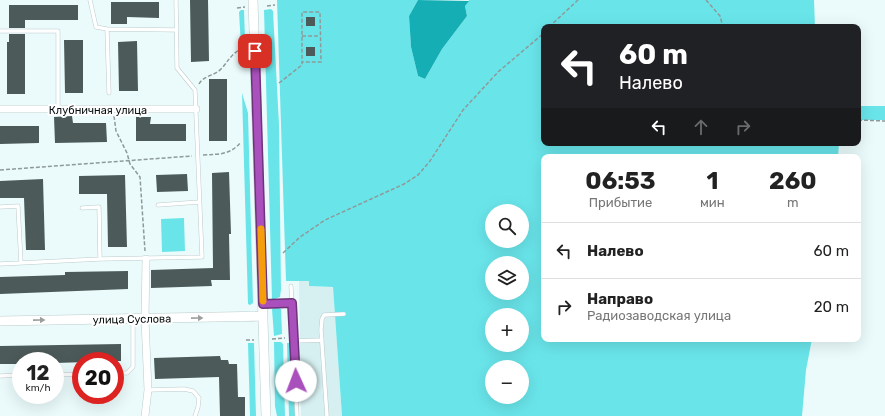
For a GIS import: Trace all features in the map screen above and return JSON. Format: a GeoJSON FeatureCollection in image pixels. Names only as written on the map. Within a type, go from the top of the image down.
{"type":"FeatureCollection","features":[{"type":"Feature","properties":{"kind":"street"},"geometry":{"type":"LineString","coordinates":[[253,0],[266,416]]}},
{"type":"Feature","properties":{"kind":"street","name":"Клубничная улица"},"geometry":{"type":"LineString","coordinates":[[0,109],[196,109]]}},
{"type":"Feature","properties":{"kind":"street"},"geometry":{"type":"LineString","coordinates":[[145,416],[148,390],[145,319],[146,259]]}},
{"type":"Feature","properties":{"kind":"street","name":"улица Суслова"},"geometry":{"type":"LineString","coordinates":[[0,321],[263,316]]}},
{"type":"Feature","properties":{"kind":"lane"},"geometry":{"type":"LineString","coordinates":[[90,0],[96,27],[107,29],[177,30]]}},
{"type":"Feature","properties":{"kind":"lane"},"geometry":{"type":"LineString","coordinates":[[0,264],[100,259],[202,257],[195,90],[177,68],[176,0]]}},
{"type":"Feature","properties":{"kind":"lane"},"geometry":{"type":"LineString","coordinates":[[107,29],[108,93]]}},
{"type":"Feature","properties":{"kind":"lane"},"geometry":{"type":"LineString","coordinates":[[0,31],[58,31],[58,110]]}},
{"type":"Feature","properties":{"kind":"lane"},"geometry":{"type":"LineString","coordinates":[[158,204],[199,202]]}},
{"type":"Feature","properties":{"kind":"lane"},"geometry":{"type":"LineString","coordinates":[[0,207],[18,206],[21,263]]}},
{"type":"Feature","properties":{"kind":"lane"},"geometry":{"type":"LineString","coordinates":[[82,208],[99,207],[100,259]]}},
{"type":"Feature","properties":{"kind":"lane"},"geometry":{"type":"LineString","coordinates":[[292,286],[297,416]]}},
{"type":"Feature","properties":{"kind":"lane"},"geometry":{"type":"LineString","coordinates":[[263,304],[292,303]]}},
{"type":"Feature","properties":{"kind":"lane"},"geometry":{"type":"LineString","coordinates":[[327,416],[322,319],[324,315],[344,314]]}},
{"type":"Feature","properties":{"kind":"lane"},"geometry":{"type":"LineString","coordinates":[[124,373],[127,373],[133,367],[133,319]]}},
{"type":"Feature","properties":{"kind":"lane"},"geometry":{"type":"LineString","coordinates":[[294,341],[322,340]]}},
{"type":"Feature","properties":{"kind":"lane"},"geometry":{"type":"LineString","coordinates":[[0,376],[12,376]]}},
{"type":"Feature","properties":{"kind":"lane"},"geometry":{"type":"LineString","coordinates":[[148,390],[184,389],[193,391],[199,398],[195,416]]}},
{"type":"Feature","properties":{"kind":"path"},"geometry":{"type":"LineString","coordinates":[[553,24],[578,0]]}},
{"type":"Feature","properties":{"kind":"path"},"geometry":{"type":"LineString","coordinates":[[706,0],[720,16],[722,24]]}},
{"type":"Feature","properties":{"kind":"path"},"geometry":{"type":"LineString","coordinates":[[267,6],[275,6]]}},
{"type":"Feature","properties":{"kind":"path"},"geometry":{"type":"LineString","coordinates":[[237,8],[247,7]]}},
{"type":"Feature","properties":{"kind":"path"},"geometry":{"type":"LineString","coordinates":[[278,83],[302,65],[302,62],[302,36],[302,12],[320,12],[320,62],[302,62]]}},
{"type":"Feature","properties":{"kind":"path"},"geometry":{"type":"LineString","coordinates":[[302,36],[320,36]]}},
{"type":"Feature","properties":{"kind":"path"},"geometry":{"type":"LineString","coordinates":[[283,253],[300,237],[325,220],[404,184],[418,175],[430,161],[450,129],[468,105],[498,72],[541,36]]}},
{"type":"Feature","properties":{"kind":"path"},"geometry":{"type":"LineString","coordinates":[[195,90],[202,78],[221,69],[232,55],[239,50]]}},
{"type":"Feature","properties":{"kind":"path"},"geometry":{"type":"LineString","coordinates":[[114,110],[116,132],[140,177],[142,187],[146,259]]}},
{"type":"Feature","properties":{"kind":"path"},"geometry":{"type":"LineString","coordinates":[[861,120],[885,120]]}},
{"type":"Feature","properties":{"kind":"path"},"geometry":{"type":"LineString","coordinates":[[0,170],[225,154],[234,150],[241,142]]}},
{"type":"Feature","properties":{"kind":"shaded area"},"geometry":{"type":"Polygon","coordinates":[[[277,0],[418,0],[409,16],[411,47],[418,76],[425,79],[442,49],[467,16],[465,6],[469,0],[814,0],[815,24],[541,24],[541,146],[839,146],[838,154],[541,154],[541,342],[811,342],[806,370],[802,416],[342,416],[333,287],[309,286],[309,281],[286,281],[277,0]]]}},
{"type":"Feature","properties":{"kind":"shaded area"},"geometry":{"type":"Polygon","coordinates":[[[418,0],[469,1],[465,6],[467,16],[442,49],[425,79],[418,76],[411,47],[409,16],[418,0]]]}},
{"type":"Feature","properties":{"kind":"shaded area"},"geometry":{"type":"Polygon","coordinates":[[[271,9],[273,11],[279,125],[281,289],[280,297],[272,300],[264,10],[271,9]]]}},
{"type":"Feature","properties":{"kind":"shaded area"},"geometry":{"type":"Polygon","coordinates":[[[244,10],[245,39],[242,64],[239,12],[244,10]]]}},
{"type":"Feature","properties":{"kind":"shaded area"},"geometry":{"type":"Polygon","coordinates":[[[242,93],[248,113],[253,303],[250,305],[248,304],[242,93]]]}},
{"type":"Feature","properties":{"kind":"shaded area"},"geometry":{"type":"Polygon","coordinates":[[[861,106],[885,106],[885,120],[861,120],[861,106]]]}},
{"type":"Feature","properties":{"kind":"shaded area"},"geometry":{"type":"Polygon","coordinates":[[[184,218],[185,251],[162,252],[161,219],[184,218]]]}},
{"type":"Feature","properties":{"kind":"shaded area"},"geometry":{"type":"Polygon","coordinates":[[[299,281],[309,281],[309,286],[333,287],[342,416],[301,416],[299,281]]]}},
{"type":"Feature","properties":{"kind":"shaded area"},"geometry":{"type":"Polygon","coordinates":[[[277,307],[281,309],[282,334],[274,336],[272,309],[277,307]]]}},
{"type":"Feature","properties":{"kind":"shaded area"},"geometry":{"type":"Polygon","coordinates":[[[274,342],[281,342],[283,344],[285,416],[277,416],[275,406],[274,342]]]}},
{"type":"Feature","properties":{"kind":"shaded area"},"geometry":{"type":"Polygon","coordinates":[[[248,343],[254,343],[256,416],[250,416],[248,343]]]}},
{"type":"Feature","properties":{"kind":"shaded area"},"geometry":{"type":"Polygon","coordinates":[[[287,343],[292,343],[295,416],[289,416],[287,343]]]}},
{"type":"Feature","properties":{"kind":"building"},"geometry":{"type":"Polygon","coordinates":[[[190,0],[208,0],[209,61],[191,62],[190,0]]]}},
{"type":"Feature","properties":{"kind":"building"},"geometry":{"type":"Polygon","coordinates":[[[111,2],[159,2],[159,18],[127,17],[127,24],[111,24],[111,2]]]}},
{"type":"Feature","properties":{"kind":"building"},"geometry":{"type":"Polygon","coordinates":[[[9,5],[78,5],[78,20],[25,20],[25,28],[9,28],[9,5]]]}},
{"type":"Feature","properties":{"kind":"building"},"geometry":{"type":"Polygon","coordinates":[[[306,17],[315,17],[315,26],[306,26],[306,17]]]}},
{"type":"Feature","properties":{"kind":"building"},"geometry":{"type":"Polygon","coordinates":[[[9,34],[25,34],[25,94],[7,94],[7,42],[9,42],[9,34]]]}},
{"type":"Feature","properties":{"kind":"building"},"geometry":{"type":"Polygon","coordinates":[[[64,40],[83,40],[83,93],[65,93],[64,40]]]}},
{"type":"Feature","properties":{"kind":"building"},"geometry":{"type":"Polygon","coordinates":[[[137,41],[138,91],[119,91],[118,42],[137,41]]]}},
{"type":"Feature","properties":{"kind":"building"},"geometry":{"type":"Polygon","coordinates":[[[306,47],[315,47],[315,56],[306,56],[306,47]]]}},
{"type":"Feature","properties":{"kind":"building"},"geometry":{"type":"Polygon","coordinates":[[[209,79],[227,79],[227,141],[209,141],[209,79]]]}},
{"type":"Feature","properties":{"kind":"building"},"geometry":{"type":"Polygon","coordinates":[[[72,116],[73,123],[106,123],[107,142],[55,143],[54,117],[72,116]]]}},
{"type":"Feature","properties":{"kind":"building"},"geometry":{"type":"Polygon","coordinates":[[[136,117],[151,117],[150,124],[186,124],[186,141],[136,141],[136,117]]]}},
{"type":"Feature","properties":{"kind":"building"},"geometry":{"type":"Polygon","coordinates":[[[0,126],[39,126],[39,143],[0,144],[0,126]]]}},
{"type":"Feature","properties":{"kind":"building"},"geometry":{"type":"Polygon","coordinates":[[[229,172],[231,234],[229,234],[230,280],[211,280],[212,286],[151,288],[151,270],[213,268],[212,173],[229,172]]]}},
{"type":"Feature","properties":{"kind":"building"},"geometry":{"type":"Polygon","coordinates":[[[187,174],[188,191],[157,192],[156,175],[187,174]]]}},
{"type":"Feature","properties":{"kind":"building"},"geometry":{"type":"Polygon","coordinates":[[[125,175],[127,247],[108,247],[107,194],[79,194],[79,176],[125,175]]]}},
{"type":"Feature","properties":{"kind":"building"},"geometry":{"type":"Polygon","coordinates":[[[43,179],[45,250],[26,250],[24,198],[0,198],[0,181],[43,179]]]}},
{"type":"Feature","properties":{"kind":"building"},"geometry":{"type":"Polygon","coordinates":[[[128,271],[128,289],[0,294],[0,277],[65,275],[65,272],[128,271]]]}},
{"type":"Feature","properties":{"kind":"building"},"geometry":{"type":"Polygon","coordinates":[[[121,344],[121,352],[72,352],[72,362],[64,363],[64,352],[12,352],[12,364],[0,364],[0,346],[121,344]]]}},
{"type":"Feature","properties":{"kind":"building"},"geometry":{"type":"Polygon","coordinates":[[[220,356],[221,360],[228,360],[229,364],[237,364],[238,397],[245,397],[245,416],[220,416],[219,377],[155,379],[154,358],[220,356]]]}},
{"type":"Feature","properties":{"kind":"slow traffic"},"geometry":{"type":"LineString","coordinates":[[261,229],[263,301]]}},
{"type":"Feature","properties":{"kind":"route"},"geometry":{"type":"LineString","coordinates":[[255,51],[263,304],[292,303],[296,381]]}}]}
